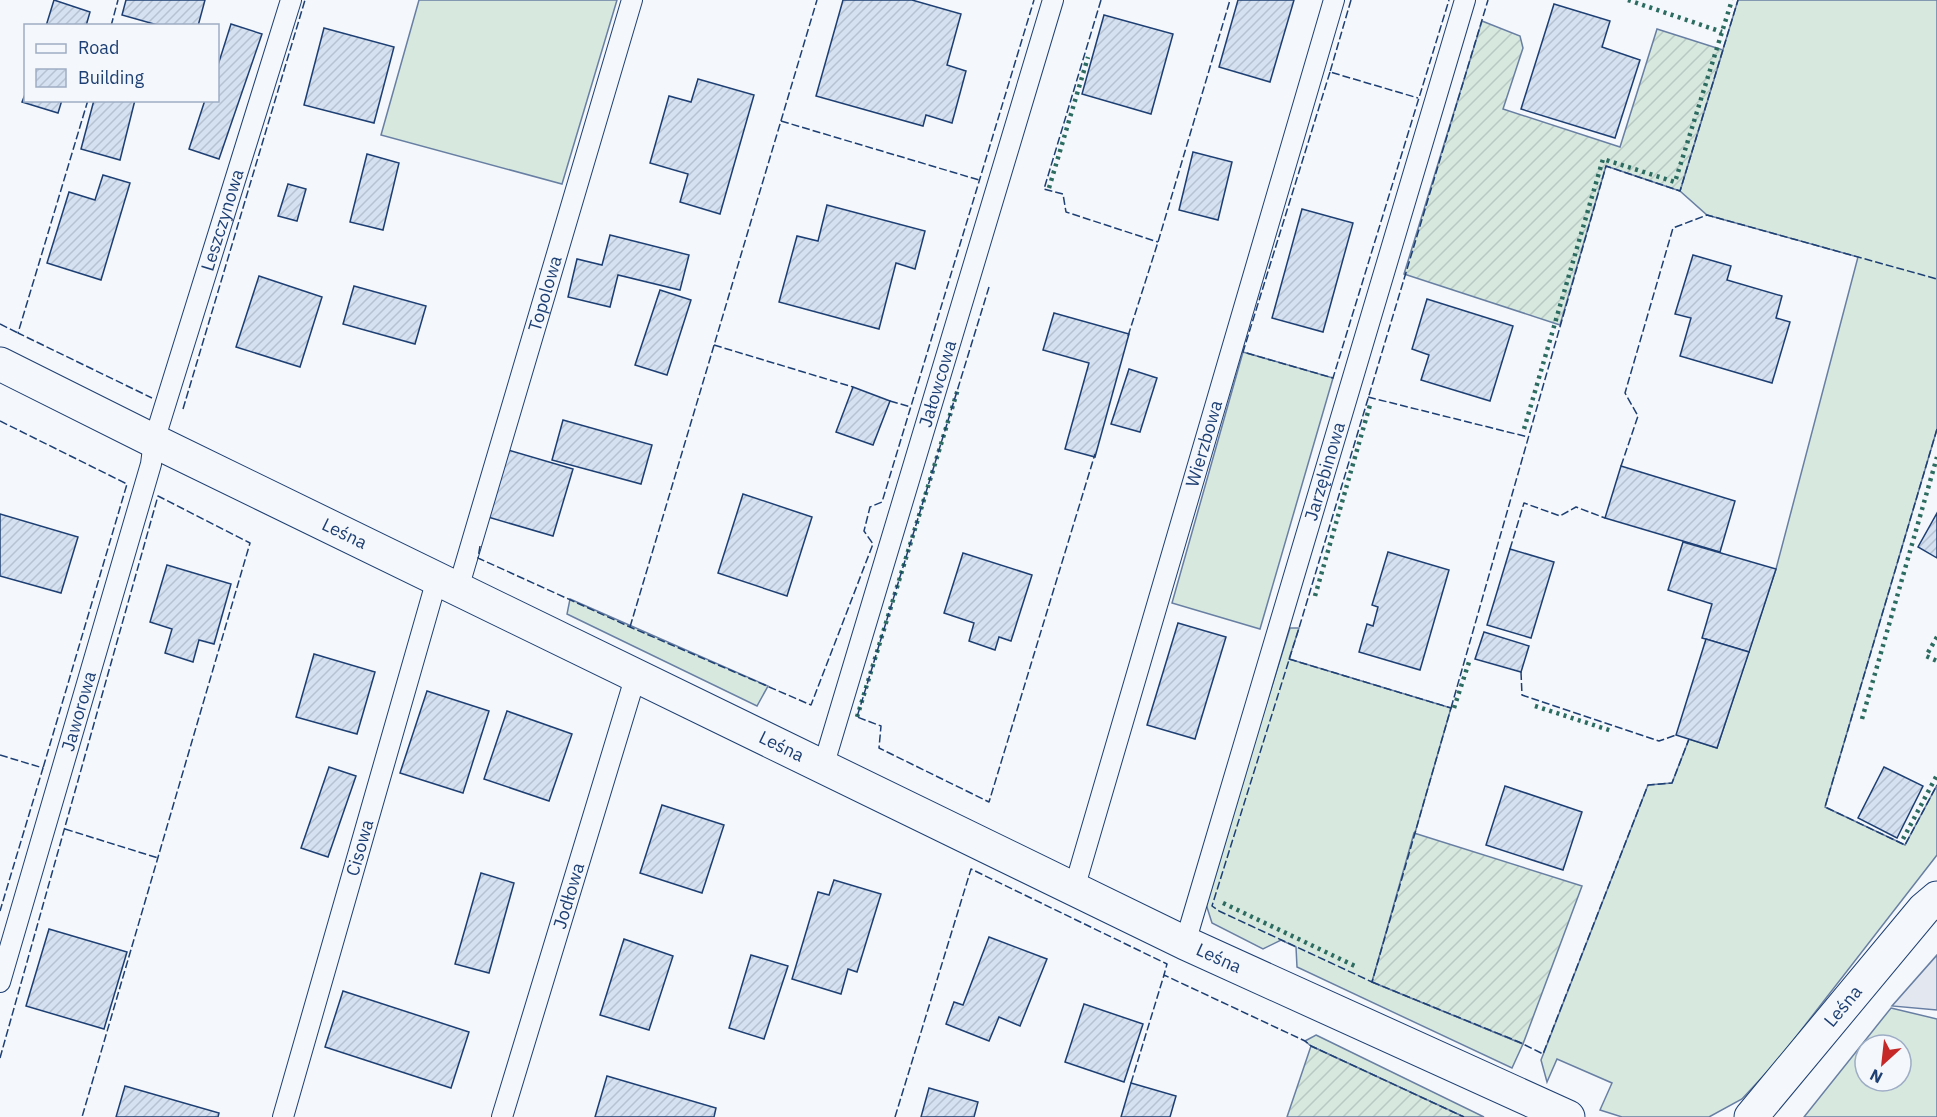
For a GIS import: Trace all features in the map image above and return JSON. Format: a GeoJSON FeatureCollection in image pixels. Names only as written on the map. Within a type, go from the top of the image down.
{"type":"FeatureCollection","features":[{"type":"Feature","properties":{"kind":"street","name":"Leśna"},"geometry":{"type":"LineString","coordinates":[[0,364],[1185,943],[1568,1117]]}},
{"type":"Feature","properties":{"kind":"street","name":"Leśna"},"geometry":{"type":"LineString","coordinates":[[1751,1117],[1924,909],[1937,898]]}},
{"type":"Feature","properties":{"kind":"lane","name":"Leszczynowa"},"geometry":{"type":"LineString","coordinates":[[154,441],[291,0]]}},
{"type":"Feature","properties":{"kind":"lane","name":"Topolowa"},"geometry":{"type":"LineString","coordinates":[[448,584],[632,0]]}},
{"type":"Feature","properties":{"kind":"lane","name":"Jałowcowa"},"geometry":{"type":"LineString","coordinates":[[823,766],[1053,0]]}},
{"type":"Feature","properties":{"kind":"lane","name":"Wierzbowa"},"geometry":{"type":"LineString","coordinates":[[1074,889],[1334,0]]}},
{"type":"Feature","properties":{"kind":"lane","name":"Jarzębinowa"},"geometry":{"type":"LineString","coordinates":[[1185,943],[1465,0]]}},
{"type":"Feature","properties":{"kind":"lane","name":"Jaworowa"},"geometry":{"type":"LineString","coordinates":[[0,982],[152,464],[154,441]]}},
{"type":"Feature","properties":{"kind":"lane","name":"Cisowa"},"geometry":{"type":"LineString","coordinates":[[283,1117],[448,584]]}},
{"type":"Feature","properties":{"kind":"lane","name":"Jodłowa"},"geometry":{"type":"LineString","coordinates":[[502,1117],[636,675]]}},
{"type":"Feature","properties":{"kind":"shaded area"},"geometry":{"type":"Polygon","coordinates":[[[419,0],[617,0],[562,184],[381,135],[419,0]]]}},
{"type":"Feature","properties":{"kind":"shaded area"},"geometry":{"type":"Polygon","coordinates":[[[1738,0],[1937,0],[1937,429],[1825,807],[1905,845],[1937,785],[1937,855],[1778,1060],[1742,1099],[1709,1117],[1622,1117],[1600,1110],[1612,1083],[1557,1059],[1547,1082],[1541,1060],[1648,785],[1672,783],[1689,739],[1717,748],[1776,569],[1858,257],[1707,215],[1680,191],[1738,0]]]}},
{"type":"Feature","properties":{"kind":"shaded area"},"geometry":{"type":"Polygon","coordinates":[[[1482,21],[1520,36],[1523,48],[1503,109],[1620,147],[1657,29],[1723,50],[1680,191],[1606,166],[1560,325],[1404,274],[1482,21]]]}},
{"type":"Feature","properties":{"kind":"shaded area"},"geometry":{"type":"Polygon","coordinates":[[[1243,352],[1333,378],[1260,629],[1172,603],[1243,352]]]}},
{"type":"Feature","properties":{"kind":"shaded area"},"geometry":{"type":"Polygon","coordinates":[[[570,599],[768,686],[757,706],[567,614],[570,599]]]}},
{"type":"Feature","properties":{"kind":"shaded area"},"geometry":{"type":"Polygon","coordinates":[[[1290,628],[1299,628],[1289,659],[1451,708],[1372,982],[1523,1044],[1512,1068],[1297,967],[1296,947],[1281,940],[1263,949],[1212,923],[1205,901],[1290,628]]]}},
{"type":"Feature","properties":{"kind":"shaded area"},"geometry":{"type":"Polygon","coordinates":[[[1414,833],[1582,886],[1523,1044],[1372,982],[1414,833]]]}},
{"type":"Feature","properties":{"kind":"shaded area"},"geometry":{"type":"Polygon","coordinates":[[[1937,955],[1937,1010],[1892,1006],[1937,955]]]}},
{"type":"Feature","properties":{"kind":"shaded area"},"geometry":{"type":"Polygon","coordinates":[[[1891,1008],[1937,1019],[1937,1117],[1804,1117],[1853,1056],[1853,1093],[1913,1093],[1913,1033],[1871,1033],[1891,1008]]]}},
{"type":"Feature","properties":{"kind":"shaded area"},"geometry":{"type":"Polygon","coordinates":[[[1316,1035],[1484,1117],[1464,1117],[1311,1046],[1305,1041],[1316,1035]]]}},
{"type":"Feature","properties":{"kind":"shaded area"},"geometry":{"type":"Polygon","coordinates":[[[1311,1046],[1464,1117],[1287,1117],[1311,1046]]]}},
{"type":"Feature","properties":{"kind":"building"},"geometry":{"type":"Polygon","coordinates":[[[54,0],[90,12],[87,24],[47,24],[54,0]]]}},
{"type":"Feature","properties":{"kind":"building"},"geometry":{"type":"Polygon","coordinates":[[[126,0],[205,0],[199,24],[154,24],[122,15],[126,0]]]}},
{"type":"Feature","properties":{"kind":"building"},"geometry":{"type":"Polygon","coordinates":[[[843,0],[912,0],[961,14],[947,65],[966,71],[952,123],[926,115],[923,126],[816,96],[843,0]]]}},
{"type":"Feature","properties":{"kind":"building"},"geometry":{"type":"Polygon","coordinates":[[[1238,0],[1294,0],[1270,82],[1219,67],[1238,0]]]}},
{"type":"Feature","properties":{"kind":"building"},"geometry":{"type":"Polygon","coordinates":[[[1554,4],[1610,21],[1602,47],[1640,60],[1615,138],[1521,109],[1554,4]]]}},
{"type":"Feature","properties":{"kind":"building"},"geometry":{"type":"Polygon","coordinates":[[[1104,15],[1173,34],[1151,114],[1082,94],[1104,15]]]}},
{"type":"Feature","properties":{"kind":"building"},"geometry":{"type":"Polygon","coordinates":[[[231,24],[262,34],[219,159],[189,149],[204,102],[219,102],[219,62],[231,24]]]}},
{"type":"Feature","properties":{"kind":"building"},"geometry":{"type":"Polygon","coordinates":[[[324,28],[394,47],[374,123],[304,105],[324,28]]]}},
{"type":"Feature","properties":{"kind":"building"},"geometry":{"type":"Polygon","coordinates":[[[698,79],[754,95],[720,214],[680,202],[688,174],[650,163],[669,96],[691,102],[698,79]]]}},
{"type":"Feature","properties":{"kind":"building"},"geometry":{"type":"Polygon","coordinates":[[[24,97],[24,102],[61,102],[58,113],[22,102],[24,97]]]}},
{"type":"Feature","properties":{"kind":"building"},"geometry":{"type":"Polygon","coordinates":[[[93,102],[134,102],[120,160],[81,149],[93,102]]]}},
{"type":"Feature","properties":{"kind":"building"},"geometry":{"type":"Polygon","coordinates":[[[1193,152],[1232,162],[1218,220],[1179,210],[1193,152]]]}},
{"type":"Feature","properties":{"kind":"building"},"geometry":{"type":"Polygon","coordinates":[[[367,154],[399,163],[383,230],[350,222],[367,154]]]}},
{"type":"Feature","properties":{"kind":"building"},"geometry":{"type":"Polygon","coordinates":[[[103,175],[130,183],[101,280],[47,263],[69,192],[95,200],[103,175]]]}},
{"type":"Feature","properties":{"kind":"building"},"geometry":{"type":"Polygon","coordinates":[[[288,184],[306,189],[297,221],[278,216],[288,184]]]}},
{"type":"Feature","properties":{"kind":"building"},"geometry":{"type":"Polygon","coordinates":[[[827,205],[925,231],[915,269],[896,263],[879,329],[779,302],[797,236],[818,241],[827,205]]]}},
{"type":"Feature","properties":{"kind":"building"},"geometry":{"type":"Polygon","coordinates":[[[1302,209],[1353,223],[1323,332],[1272,318],[1302,209]]]}},
{"type":"Feature","properties":{"kind":"building"},"geometry":{"type":"Polygon","coordinates":[[[610,235],[689,255],[680,290],[618,275],[610,307],[568,297],[577,259],[602,265],[610,235]]]}},
{"type":"Feature","properties":{"kind":"building"},"geometry":{"type":"Polygon","coordinates":[[[1693,255],[1731,266],[1727,280],[1782,296],[1776,318],[1790,322],[1772,383],[1680,356],[1691,318],[1675,314],[1693,255]]]}},
{"type":"Feature","properties":{"kind":"building"},"geometry":{"type":"Polygon","coordinates":[[[259,276],[322,297],[300,367],[236,347],[259,276]]]}},
{"type":"Feature","properties":{"kind":"building"},"geometry":{"type":"Polygon","coordinates":[[[354,286],[426,306],[415,344],[343,324],[354,286]]]}},
{"type":"Feature","properties":{"kind":"building"},"geometry":{"type":"Polygon","coordinates":[[[660,290],[691,300],[667,375],[635,365],[660,290]]]}},
{"type":"Feature","properties":{"kind":"building"},"geometry":{"type":"Polygon","coordinates":[[[1427,299],[1513,326],[1490,401],[1421,380],[1429,355],[1412,349],[1427,299]]]}},
{"type":"Feature","properties":{"kind":"building"},"geometry":{"type":"Polygon","coordinates":[[[1054,313],[1129,334],[1095,457],[1065,449],[1089,363],[1043,350],[1054,313]]]}},
{"type":"Feature","properties":{"kind":"building"},"geometry":{"type":"Polygon","coordinates":[[[1129,369],[1157,378],[1140,432],[1111,424],[1129,369]]]}},
{"type":"Feature","properties":{"kind":"building"},"geometry":{"type":"Polygon","coordinates":[[[853,387],[890,401],[873,445],[836,432],[853,387]]]}},
{"type":"Feature","properties":{"kind":"building"},"geometry":{"type":"Polygon","coordinates":[[[563,420],[652,445],[641,484],[552,460],[563,420]]]}},
{"type":"Feature","properties":{"kind":"building"},"geometry":{"type":"Polygon","coordinates":[[[508,450],[573,469],[553,536],[488,517],[508,450]]]}},
{"type":"Feature","properties":{"kind":"building"},"geometry":{"type":"Polygon","coordinates":[[[1621,466],[1735,501],[1720,552],[1605,518],[1621,466]]]}},
{"type":"Feature","properties":{"kind":"building"},"geometry":{"type":"Polygon","coordinates":[[[743,494],[812,517],[787,596],[718,573],[743,494]]]}},
{"type":"Feature","properties":{"kind":"building"},"geometry":{"type":"Polygon","coordinates":[[[1937,513],[1937,558],[1918,547],[1937,513]]]}},
{"type":"Feature","properties":{"kind":"building"},"geometry":{"type":"Polygon","coordinates":[[[0,514],[78,537],[61,593],[0,576],[0,514]]]}},
{"type":"Feature","properties":{"kind":"building"},"geometry":{"type":"Polygon","coordinates":[[[1683,542],[1776,569],[1749,652],[1702,638],[1712,604],[1668,590],[1683,542]]]}},
{"type":"Feature","properties":{"kind":"building"},"geometry":{"type":"Polygon","coordinates":[[[1510,549],[1554,562],[1531,638],[1487,625],[1510,549]]]}},
{"type":"Feature","properties":{"kind":"building"},"geometry":{"type":"Polygon","coordinates":[[[1388,552],[1449,570],[1420,670],[1359,652],[1367,624],[1373,626],[1378,607],[1372,605],[1388,552]]]}},
{"type":"Feature","properties":{"kind":"building"},"geometry":{"type":"Polygon","coordinates":[[[963,553],[1032,575],[1011,641],[999,637],[995,650],[969,641],[974,623],[944,613],[963,553]]]}},
{"type":"Feature","properties":{"kind":"building"},"geometry":{"type":"Polygon","coordinates":[[[167,565],[231,584],[214,644],[199,640],[193,662],[165,653],[172,629],[150,622],[167,565]]]}},
{"type":"Feature","properties":{"kind":"building"},"geometry":{"type":"Polygon","coordinates":[[[1178,623],[1226,637],[1195,739],[1147,725],[1178,623]]]}},
{"type":"Feature","properties":{"kind":"building"},"geometry":{"type":"Polygon","coordinates":[[[1484,632],[1529,646],[1521,672],[1475,659],[1484,632]]]}},
{"type":"Feature","properties":{"kind":"building"},"geometry":{"type":"Polygon","coordinates":[[[1706,639],[1749,652],[1717,748],[1676,735],[1706,639]]]}},
{"type":"Feature","properties":{"kind":"building"},"geometry":{"type":"Polygon","coordinates":[[[314,654],[375,672],[357,734],[296,717],[314,654]]]}},
{"type":"Feature","properties":{"kind":"building"},"geometry":{"type":"Polygon","coordinates":[[[427,691],[489,711],[463,793],[400,773],[427,691]]]}},
{"type":"Feature","properties":{"kind":"building"},"geometry":{"type":"Polygon","coordinates":[[[507,711],[572,734],[549,801],[484,779],[507,711]]]}},
{"type":"Feature","properties":{"kind":"building"},"geometry":{"type":"Polygon","coordinates":[[[329,767],[356,776],[328,857],[301,848],[329,767]]]}},
{"type":"Feature","properties":{"kind":"building"},"geometry":{"type":"Polygon","coordinates":[[[1884,767],[1923,786],[1897,838],[1858,818],[1884,767]]]}},
{"type":"Feature","properties":{"kind":"building"},"geometry":{"type":"Polygon","coordinates":[[[1505,786],[1582,812],[1563,870],[1486,845],[1505,786]]]}},
{"type":"Feature","properties":{"kind":"building"},"geometry":{"type":"Polygon","coordinates":[[[662,805],[724,825],[702,893],[640,873],[662,805]]]}},
{"type":"Feature","properties":{"kind":"building"},"geometry":{"type":"Polygon","coordinates":[[[481,873],[514,883],[489,973],[455,964],[481,873]]]}},
{"type":"Feature","properties":{"kind":"building"},"geometry":{"type":"Polygon","coordinates":[[[834,880],[881,894],[857,972],[848,969],[841,994],[792,979],[818,892],[829,895],[834,880]]]}},
{"type":"Feature","properties":{"kind":"building"},"geometry":{"type":"Polygon","coordinates":[[[49,929],[127,952],[104,1029],[26,1006],[49,929]]]}},
{"type":"Feature","properties":{"kind":"building"},"geometry":{"type":"Polygon","coordinates":[[[989,937],[1047,959],[1020,1026],[999,1017],[989,1041],[946,1024],[954,1002],[963,1005],[989,937]]]}},
{"type":"Feature","properties":{"kind":"building"},"geometry":{"type":"Polygon","coordinates":[[[624,939],[673,956],[649,1030],[600,1015],[624,939]]]}},
{"type":"Feature","properties":{"kind":"building"},"geometry":{"type":"Polygon","coordinates":[[[751,955],[788,966],[764,1039],[729,1028],[751,955]]]}},
{"type":"Feature","properties":{"kind":"building"},"geometry":{"type":"Polygon","coordinates":[[[343,991],[469,1032],[451,1088],[325,1047],[343,991]]]}},
{"type":"Feature","properties":{"kind":"building"},"geometry":{"type":"Polygon","coordinates":[[[1084,1004],[1143,1024],[1124,1082],[1065,1062],[1084,1004]]]}},
{"type":"Feature","properties":{"kind":"building"},"geometry":{"type":"Polygon","coordinates":[[[607,1076],[716,1108],[714,1117],[595,1117],[607,1076]]]}},
{"type":"Feature","properties":{"kind":"building"},"geometry":{"type":"Polygon","coordinates":[[[1131,1083],[1176,1096],[1170,1117],[1121,1117],[1131,1083]]]}},
{"type":"Feature","properties":{"kind":"building"},"geometry":{"type":"Polygon","coordinates":[[[125,1086],[219,1113],[218,1117],[116,1117],[125,1086]]]}},
{"type":"Feature","properties":{"kind":"building"},"geometry":{"type":"Polygon","coordinates":[[[929,1088],[978,1102],[974,1117],[921,1117],[929,1088]]]}},
{"type":"Feature","properties":{"kind":"hedge"},"geometry":{"type":"LineString","coordinates":[[1628,0],[1722,32]]}},
{"type":"Feature","properties":{"kind":"hedge"},"geometry":{"type":"LineString","coordinates":[[1524,429],[1603,159],[1675,182],[1732,0]]}},
{"type":"Feature","properties":{"kind":"hedge"},"geometry":{"type":"LineString","coordinates":[[1049,188],[1088,57]]}},
{"type":"Feature","properties":{"kind":"hedge"},"geometry":{"type":"LineString","coordinates":[[857,717],[958,389]]}},
{"type":"Feature","properties":{"kind":"hedge"},"geometry":{"type":"LineString","coordinates":[[1315,596],[1370,405]]}},
{"type":"Feature","properties":{"kind":"hedge"},"geometry":{"type":"LineString","coordinates":[[1862,719],[1937,457]]}},
{"type":"Feature","properties":{"kind":"hedge"},"geometry":{"type":"LineString","coordinates":[[1937,637],[1926,656],[1937,661]]}},
{"type":"Feature","properties":{"kind":"hedge"},"geometry":{"type":"LineString","coordinates":[[1454,708],[1470,659]]}},
{"type":"Feature","properties":{"kind":"hedge"},"geometry":{"type":"LineString","coordinates":[[1535,706],[1612,731]]}},
{"type":"Feature","properties":{"kind":"hedge"},"geometry":{"type":"LineString","coordinates":[[1903,839],[1937,775]]}},
{"type":"Feature","properties":{"kind":"hedge"},"geometry":{"type":"LineString","coordinates":[[1223,903],[1355,966]]}},
{"type":"Feature","properties":{"kind":"fence"},"geometry":{"type":"LineString","coordinates":[[112,24],[118,0]]}},
{"type":"Feature","properties":{"kind":"fence"},"geometry":{"type":"LineString","coordinates":[[183,409],[305,0]]}},
{"type":"Feature","properties":{"kind":"fence"},"geometry":{"type":"LineString","coordinates":[[630,627],[817,0]]}},
{"type":"Feature","properties":{"kind":"fence"},"geometry":{"type":"LineString","coordinates":[[480,546],[478,558],[811,705],[873,544],[864,531],[870,507],[882,502],[1034,0]]}},
{"type":"Feature","properties":{"kind":"fence"},"geometry":{"type":"LineString","coordinates":[[1101,0],[1044,189],[1063,194],[1066,212],[1158,242]]}},
{"type":"Feature","properties":{"kind":"fence"},"geometry":{"type":"LineString","coordinates":[[1128,336],[1230,0]]}},
{"type":"Feature","properties":{"kind":"fence"},"geometry":{"type":"LineString","coordinates":[[1351,0],[1330,72],[1418,98]]}},
{"type":"Feature","properties":{"kind":"fence"},"geometry":{"type":"LineString","coordinates":[[1330,72],[1243,352],[1333,378],[1449,0]]}},
{"type":"Feature","properties":{"kind":"fence"},"geometry":{"type":"LineString","coordinates":[[1289,659],[1451,708],[1372,982],[1212,906],[1299,628],[1488,0]]}},
{"type":"Feature","properties":{"kind":"fence"},"geometry":{"type":"LineString","coordinates":[[1451,708],[1606,166],[1680,191],[1738,0]]}},
{"type":"Feature","properties":{"kind":"fence"},"geometry":{"type":"LineString","coordinates":[[87,102],[18,333],[152,398]]}},
{"type":"Feature","properties":{"kind":"fence"},"geometry":{"type":"LineString","coordinates":[[781,121],[979,180]]}},
{"type":"Feature","properties":{"kind":"fence"},"geometry":{"type":"LineString","coordinates":[[1621,466],[1638,416],[1625,393],[1673,228],[1707,215],[1937,279]]}},
{"type":"Feature","properties":{"kind":"fence"},"geometry":{"type":"LineString","coordinates":[[989,287],[857,717],[881,726],[879,748],[989,802],[1095,454]]}},
{"type":"Feature","properties":{"kind":"fence"},"geometry":{"type":"LineString","coordinates":[[0,324],[18,333]]}},
{"type":"Feature","properties":{"kind":"fence"},"geometry":{"type":"LineString","coordinates":[[714,345],[853,387]]}},
{"type":"Feature","properties":{"kind":"fence"},"geometry":{"type":"LineString","coordinates":[[1368,397],[1528,437]]}},
{"type":"Feature","properties":{"kind":"fence"},"geometry":{"type":"LineString","coordinates":[[890,401],[911,407]]}},
{"type":"Feature","properties":{"kind":"fence"},"geometry":{"type":"LineString","coordinates":[[0,421],[127,484],[43,768]]}},
{"type":"Feature","properties":{"kind":"fence"},"geometry":{"type":"LineString","coordinates":[[1937,429],[1825,807],[1905,845],[1937,785]]}},
{"type":"Feature","properties":{"kind":"fence"},"geometry":{"type":"LineString","coordinates":[[0,1058],[158,496],[250,543],[82,1117]]}},
{"type":"Feature","properties":{"kind":"fence"},"geometry":{"type":"LineString","coordinates":[[1510,549],[1524,503],[1560,516],[1576,507],[1605,518]]}},
{"type":"Feature","properties":{"kind":"fence"},"geometry":{"type":"LineString","coordinates":[[1521,672],[1522,695],[1659,741],[1676,735]]}},
{"type":"Feature","properties":{"kind":"fence"},"geometry":{"type":"LineString","coordinates":[[1372,982],[1543,1054],[1648,785],[1672,783],[1689,739]]}},
{"type":"Feature","properties":{"kind":"fence"},"geometry":{"type":"LineString","coordinates":[[0,755],[43,768],[0,911]]}},
{"type":"Feature","properties":{"kind":"fence"},"geometry":{"type":"LineString","coordinates":[[65,829],[158,858]]}},
{"type":"Feature","properties":{"kind":"fence"},"geometry":{"type":"LineString","coordinates":[[895,1117],[971,869],[1167,964],[1164,975]]}},
{"type":"Feature","properties":{"kind":"fence"},"geometry":{"type":"LineString","coordinates":[[1131,1083],[1164,975],[1464,1117]]}}]}
